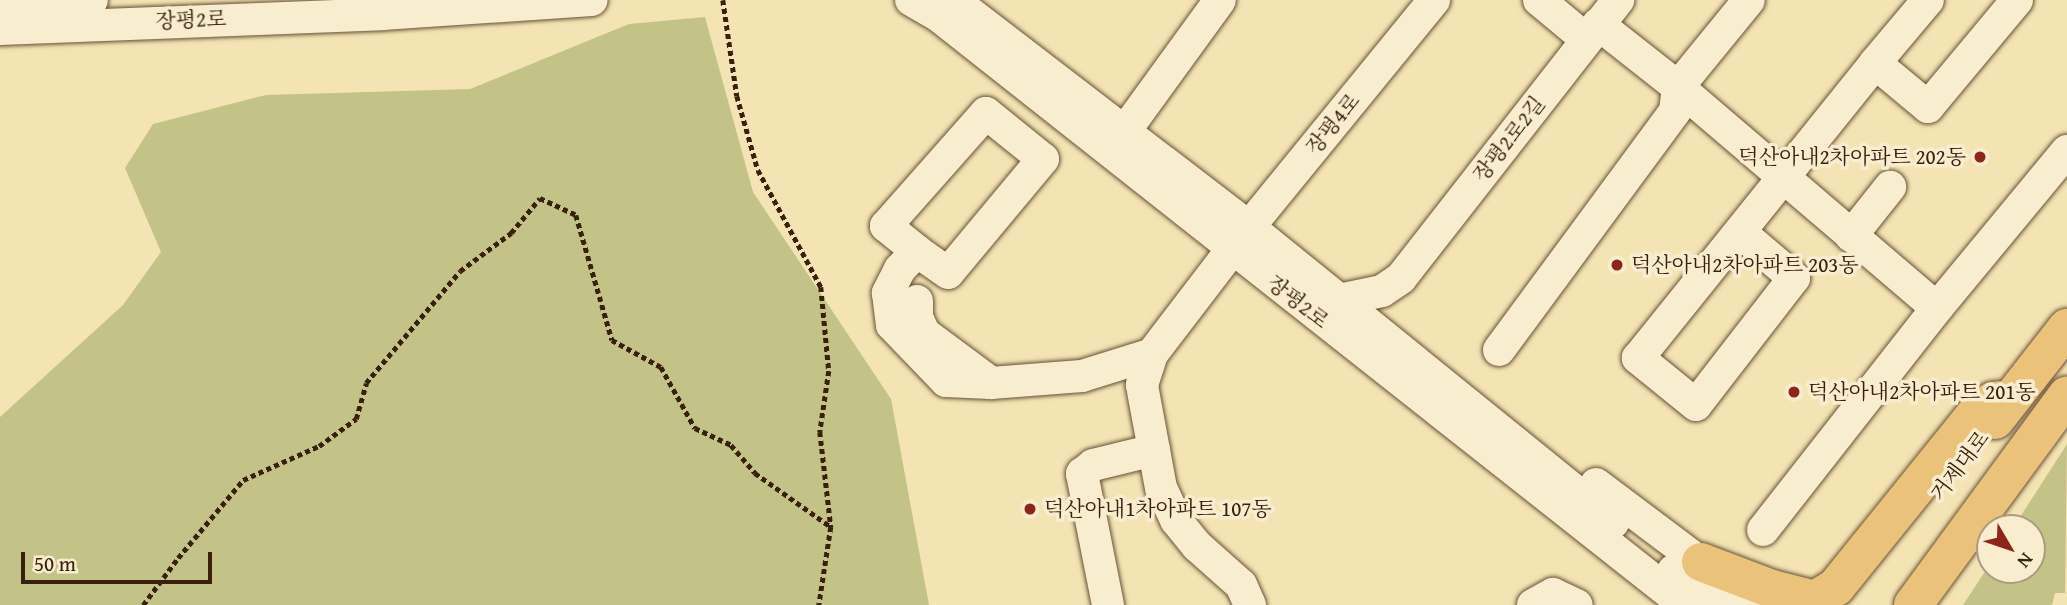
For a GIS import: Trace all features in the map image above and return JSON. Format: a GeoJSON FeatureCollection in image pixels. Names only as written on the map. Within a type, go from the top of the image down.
{"type":"FeatureCollection","features":[{"type":"Feature","properties":{"kind":"main road","name":"거제대로"},"geometry":{"type":"LineString","coordinates":[[1853,605],[2067,328]]}},
{"type":"Feature","properties":{"kind":"main road","name":"거제대로"},"geometry":{"type":"LineString","coordinates":[[1913,605],[2067,395]]}},
{"type":"Feature","properties":{"kind":"main road"},"geometry":{"type":"LineString","coordinates":[[1701,562],[1772,589],[1815,600],[1836,587],[1977,412],[1993,401],[2011,400]]}},
{"type":"Feature","properties":{"kind":"main road"},"geometry":{"type":"LineString","coordinates":[[2000,514],[2040,447],[2044,426]]}},
{"type":"Feature","properties":{"kind":"main road"},"geometry":{"type":"LineString","coordinates":[[1946,605],[1976,555]]}},
{"type":"Feature","properties":{"kind":"street"},"geometry":{"type":"LineString","coordinates":[[0,5],[92,0]]}},
{"type":"Feature","properties":{"kind":"street","name":"장평2로"},"geometry":{"type":"LineString","coordinates":[[0,29],[283,8],[592,0]]}},
{"type":"Feature","properties":{"kind":"street","name":"장평2로"},"geometry":{"type":"LineString","coordinates":[[911,0],[940,17],[1118,141]]}},
{"type":"Feature","properties":{"kind":"street","name":"장평2로"},"geometry":{"type":"LineString","coordinates":[[953,0],[1118,141],[1703,604]]}},
{"type":"Feature","properties":{"kind":"street"},"geometry":{"type":"LineString","coordinates":[[1118,141],[1220,0]]}},
{"type":"Feature","properties":{"kind":"street","name":"장평4로"},"geometry":{"type":"LineString","coordinates":[[1152,354],[1241,238],[1434,0]]}},
{"type":"Feature","properties":{"kind":"street"},"geometry":{"type":"LineString","coordinates":[[1538,0],[1601,21],[1937,308]]}},
{"type":"Feature","properties":{"kind":"street"},"geometry":{"type":"LineString","coordinates":[[1499,350],[1675,111],[1678,87],[1749,0]]}},
{"type":"Feature","properties":{"kind":"street"},"geometry":{"type":"LineString","coordinates":[[1740,232],[1794,278],[1696,405],[1638,358],[1875,64],[1928,0]]}},
{"type":"Feature","properties":{"kind":"street"},"geometry":{"type":"LineString","coordinates":[[1875,64],[1928,107],[2017,0]]}},
{"type":"Feature","properties":{"kind":"street","name":"장평2로2길"},"geometry":{"type":"LineString","coordinates":[[1401,278],[1601,21]]}},
{"type":"Feature","properties":{"kind":"street"},"geometry":{"type":"LineString","coordinates":[[986,113],[1043,159],[948,273],[916,251],[886,226],[986,113]]}},
{"type":"Feature","properties":{"kind":"street"},"geometry":{"type":"LineString","coordinates":[[1763,530],[1937,308],[2067,151]]}},
{"type":"Feature","properties":{"kind":"street"},"geometry":{"type":"LineString","coordinates":[[1851,236],[1890,187]]}},
{"type":"Feature","properties":{"kind":"street","name":"장평2로"},"geometry":{"type":"LineString","coordinates":[[1241,238],[1339,300],[1393,343],[1483,432]]}},
{"type":"Feature","properties":{"kind":"street"},"geometry":{"type":"LineString","coordinates":[[916,251],[900,269],[888,293],[892,325],[946,381],[991,383],[1082,376],[1152,354]]}},
{"type":"Feature","properties":{"kind":"street"},"geometry":{"type":"LineString","coordinates":[[1339,300],[1382,290],[1401,278]]}},
{"type":"Feature","properties":{"kind":"street"},"geometry":{"type":"LineString","coordinates":[[1393,343],[1393,306],[1401,278]]}},
{"type":"Feature","properties":{"kind":"street"},"geometry":{"type":"LineString","coordinates":[[917,301],[917,317],[924,333],[991,383]]}},
{"type":"Feature","properties":{"kind":"street"},"geometry":{"type":"LineString","coordinates":[[1152,354],[1142,385],[1161,488],[1176,520],[1197,546],[1241,585],[1250,605]]}},
{"type":"Feature","properties":{"kind":"street"},"geometry":{"type":"LineString","coordinates":[[1664,605],[1476,458],[1483,432],[1513,421],[1757,605]]}},
{"type":"Feature","properties":{"kind":"street"},"geometry":{"type":"LineString","coordinates":[[1108,605],[1082,474],[1093,465],[1154,450]]}},
{"type":"Feature","properties":{"kind":"street"},"geometry":{"type":"LineString","coordinates":[[1534,605],[1553,594],[1577,605]]}},
{"type":"Feature","properties":{"kind":"path"},"geometry":{"type":"LineString","coordinates":[[723,0],[737,96],[758,170],[821,287],[829,371],[820,432],[831,527],[819,605]]}},
{"type":"Feature","properties":{"kind":"path"},"geometry":{"type":"LineString","coordinates":[[144,605],[178,558],[243,480],[319,446],[356,419],[366,383],[460,271],[511,233],[540,198],[576,215],[612,340],[661,367],[695,428],[731,445],[755,473],[831,527]]}},
{"type":"Feature","properties":{"kind":"shaded area"},"geometry":{"type":"Polygon","coordinates":[[[705,17],[753,192],[891,399],[929,605],[0,605],[0,417],[123,305],[161,252],[125,168],[153,124],[266,95],[470,89],[629,24],[705,17]]]}},
{"type":"Feature","properties":{"kind":"shaded area"},"geometry":{"type":"Polygon","coordinates":[[[2067,444],[2065,593],[2055,593],[2052,605],[1963,605],[1977,584],[2046,584],[2046,514],[2022,514],[2067,444]]]}},
{"type":"Feature","properties":{"kind":"place","name":"덕산아내2차아파트 202동"},"geometry":{"type":"Point","coordinates":[1980,157]}},
{"type":"Feature","properties":{"kind":"place","name":"덕산아내2차아파트 203동"},"geometry":{"type":"Point","coordinates":[1617,265]}},
{"type":"Feature","properties":{"kind":"place","name":"덕산아내2차아파트 201동"},"geometry":{"type":"Point","coordinates":[1794,392]}},
{"type":"Feature","properties":{"kind":"place","name":"덕산아내1차아파트 107동"},"geometry":{"type":"Point","coordinates":[1030,509]}}]}
